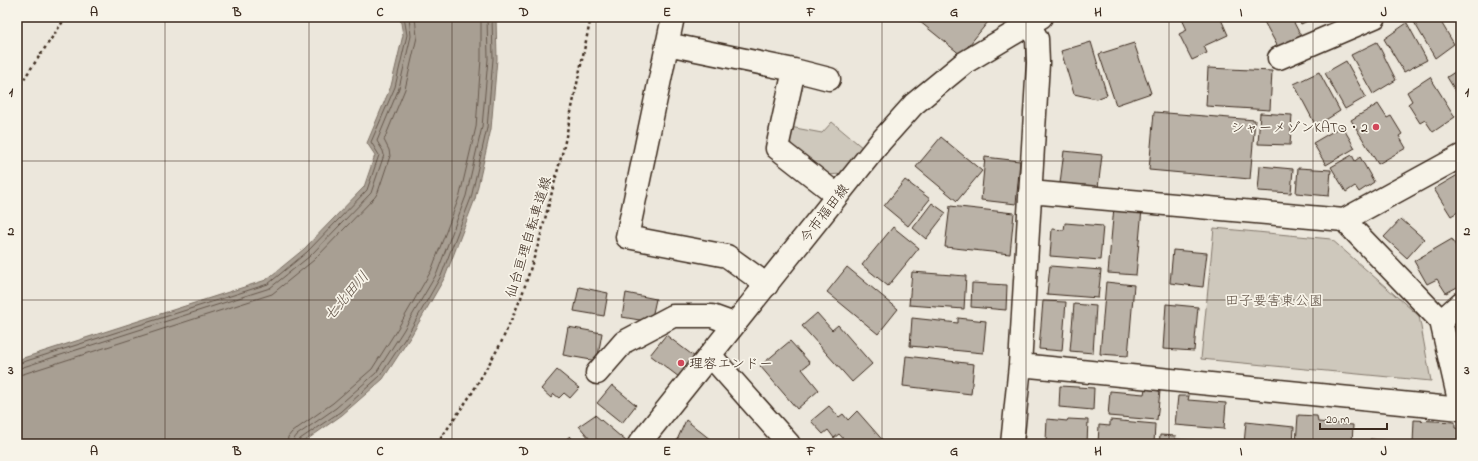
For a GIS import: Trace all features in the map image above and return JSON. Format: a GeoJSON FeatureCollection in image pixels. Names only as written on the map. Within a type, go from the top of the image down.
{"type":"FeatureCollection","features":[{"type":"Feature","properties":{"kind":"street"},"geometry":{"type":"LineString","coordinates":[[673,17],[627,237],[727,256],[767,285]]}},
{"type":"Feature","properties":{"kind":"street"},"geometry":{"type":"LineString","coordinates":[[1279,58],[1340,24],[1376,17]]}},
{"type":"Feature","properties":{"kind":"street"},"geometry":{"type":"LineString","coordinates":[[1012,444],[1020,365],[1038,63],[1035,20]]}},
{"type":"Feature","properties":{"kind":"street","name":"今市福田線"},"geometry":{"type":"LineString","coordinates":[[639,444],[734,324],[767,285],[837,195],[881,141],[914,104],[964,63],[1035,20]]}},
{"type":"Feature","properties":{"kind":"street"},"geometry":{"type":"LineString","coordinates":[[667,44],[830,78]]}},
{"type":"Feature","properties":{"kind":"street"},"geometry":{"type":"LineString","coordinates":[[794,70],[777,148],[837,195]]}},
{"type":"Feature","properties":{"kind":"street"},"geometry":{"type":"LineString","coordinates":[[1030,192],[1344,220],[1461,156]]}},
{"type":"Feature","properties":{"kind":"street"},"geometry":{"type":"LineString","coordinates":[[1020,365],[1461,409],[1441,322],[1344,220]]}},
{"type":"Feature","properties":{"kind":"street"},"geometry":{"type":"LineString","coordinates":[[1441,322],[1461,303]]}},
{"type":"Feature","properties":{"kind":"street"},"geometry":{"type":"LineString","coordinates":[[597,373],[624,342],[673,316],[712,316],[734,324]]}},
{"type":"Feature","properties":{"kind":"street"},"geometry":{"type":"LineString","coordinates":[[710,355],[788,444]]}},
{"type":"Feature","properties":{"kind":"path"},"geometry":{"type":"LineString","coordinates":[[17,89],[66,17]]}},
{"type":"Feature","properties":{"kind":"path","name":"仙台亘理自転車道線"},"geometry":{"type":"LineString","coordinates":[[437,444],[472,393],[500,345],[521,298],[539,242],[564,146],[591,17]]}},
{"type":"Feature","properties":{"kind":"green space"},"geometry":{"type":"Polygon","coordinates":[[[832,122],[863,148],[842,174],[826,175],[795,153],[788,136],[790,127],[822,133],[832,122]]]}},
{"type":"Feature","properties":{"kind":"green space","name":"田子要害東公園"},"geometry":{"type":"Polygon","coordinates":[[[1214,228],[1331,239],[1419,316],[1431,381],[1201,359],[1214,228]]]}},
{"type":"Feature","properties":{"kind":"water","name":"七北田川"},"geometry":{"type":"Polygon","coordinates":[[[400,17],[496,17],[497,59],[491,129],[475,199],[445,277],[411,336],[383,379],[342,415],[305,441],[297,444],[17,444],[17,360],[266,280],[304,249],[364,187],[375,155],[367,143],[391,86],[403,35],[400,17]]]}},
{"type":"Feature","properties":{"kind":"building"},"geometry":{"type":"Polygon","coordinates":[[[914,17],[992,17],[961,55],[914,17]]]}},
{"type":"Feature","properties":{"kind":"building"},"geometry":{"type":"Polygon","coordinates":[[[1181,17],[1220,17],[1228,35],[1204,46],[1207,53],[1192,60],[1179,34],[1187,30],[1181,17]]]}},
{"type":"Feature","properties":{"kind":"building"},"geometry":{"type":"Polygon","coordinates":[[[1291,17],[1302,38],[1278,47],[1262,18],[1291,17]]]}},
{"type":"Feature","properties":{"kind":"building"},"geometry":{"type":"Polygon","coordinates":[[[1297,17],[1316,17],[1301,24],[1297,17]]]}},
{"type":"Feature","properties":{"kind":"building"},"geometry":{"type":"Polygon","coordinates":[[[1422,17],[1438,17],[1454,44],[1435,58],[1414,22],[1422,17]]]}},
{"type":"Feature","properties":{"kind":"building"},"geometry":{"type":"Polygon","coordinates":[[[1455,17],[1461,17],[1461,28],[1460,28],[1455,17]]]}},
{"type":"Feature","properties":{"kind":"building"},"geometry":{"type":"Polygon","coordinates":[[[1407,23],[1427,60],[1404,72],[1384,39],[1407,23]]]}},
{"type":"Feature","properties":{"kind":"building"},"geometry":{"type":"Polygon","coordinates":[[[1091,42],[1107,95],[1096,99],[1074,94],[1061,51],[1091,42]]]}},
{"type":"Feature","properties":{"kind":"building"},"geometry":{"type":"Polygon","coordinates":[[[1377,42],[1396,80],[1373,94],[1351,55],[1377,42]]]}},
{"type":"Feature","properties":{"kind":"building"},"geometry":{"type":"Polygon","coordinates":[[[1134,43],[1151,93],[1116,105],[1099,54],[1134,43]]]}},
{"type":"Feature","properties":{"kind":"building"},"geometry":{"type":"Polygon","coordinates":[[[1346,61],[1366,97],[1345,109],[1325,73],[1346,61]]]}},
{"type":"Feature","properties":{"kind":"building"},"geometry":{"type":"Polygon","coordinates":[[[1208,68],[1272,71],[1270,110],[1206,106],[1208,68]]]}},
{"type":"Feature","properties":{"kind":"building"},"geometry":{"type":"Polygon","coordinates":[[[1461,68],[1461,93],[1458,95],[1447,77],[1461,68]]]}},
{"type":"Feature","properties":{"kind":"building"},"geometry":{"type":"Polygon","coordinates":[[[1319,72],[1340,111],[1316,126],[1294,84],[1319,72]]]}},
{"type":"Feature","properties":{"kind":"building"},"geometry":{"type":"Polygon","coordinates":[[[1430,77],[1455,117],[1433,132],[1425,120],[1420,123],[1408,104],[1412,101],[1407,92],[1430,77]]]}},
{"type":"Feature","properties":{"kind":"building","name":"シャーメゾンKATO・2"},"geometry":{"type":"Polygon","coordinates":[[[1378,104],[1387,118],[1391,116],[1402,134],[1399,136],[1406,148],[1378,164],[1351,120],[1378,104]]]}},
{"type":"Feature","properties":{"kind":"building"},"geometry":{"type":"Polygon","coordinates":[[[1154,112],[1255,120],[1250,179],[1149,170],[1154,112]]]}},
{"type":"Feature","properties":{"kind":"building"},"geometry":{"type":"Polygon","coordinates":[[[1260,113],[1292,115],[1290,145],[1258,144],[1260,113]]]}},
{"type":"Feature","properties":{"kind":"building"},"geometry":{"type":"Polygon","coordinates":[[[1342,126],[1355,148],[1326,165],[1313,143],[1342,126]]]}},
{"type":"Feature","properties":{"kind":"building"},"geometry":{"type":"Polygon","coordinates":[[[941,137],[982,171],[957,201],[916,167],[941,137]]]}},
{"type":"Feature","properties":{"kind":"building"},"geometry":{"type":"Polygon","coordinates":[[[1064,151],[1102,155],[1098,188],[1060,183],[1064,151]]]}},
{"type":"Feature","properties":{"kind":"building"},"geometry":{"type":"Polygon","coordinates":[[[1352,155],[1355,161],[1360,157],[1374,182],[1359,192],[1355,186],[1346,192],[1331,167],[1352,155]]]}},
{"type":"Feature","properties":{"kind":"building"},"geometry":{"type":"Polygon","coordinates":[[[985,157],[1020,161],[1016,204],[981,200],[985,157]]]}},
{"type":"Feature","properties":{"kind":"building"},"geometry":{"type":"Polygon","coordinates":[[[1260,166],[1293,169],[1291,193],[1258,191],[1260,166]]]}},
{"type":"Feature","properties":{"kind":"building"},"geometry":{"type":"Polygon","coordinates":[[[1298,168],[1331,170],[1329,196],[1296,193],[1298,168]]]}},
{"type":"Feature","properties":{"kind":"building"},"geometry":{"type":"Polygon","coordinates":[[[1461,173],[1461,210],[1451,216],[1434,189],[1461,173]]]}},
{"type":"Feature","properties":{"kind":"building"},"geometry":{"type":"Polygon","coordinates":[[[905,180],[930,199],[908,226],[884,206],[905,180]]]}},
{"type":"Feature","properties":{"kind":"building"},"geometry":{"type":"Polygon","coordinates":[[[932,203],[946,213],[926,239],[913,228],[932,203]]]}},
{"type":"Feature","properties":{"kind":"building"},"geometry":{"type":"Polygon","coordinates":[[[950,206],[1014,213],[1010,254],[945,247],[950,206]]]}},
{"type":"Feature","properties":{"kind":"building"},"geometry":{"type":"Polygon","coordinates":[[[1114,207],[1142,209],[1136,275],[1108,273],[1114,207]]]}},
{"type":"Feature","properties":{"kind":"building"},"geometry":{"type":"Polygon","coordinates":[[[1401,219],[1424,239],[1407,258],[1384,237],[1401,219]]]}},
{"type":"Feature","properties":{"kind":"building"},"geometry":{"type":"Polygon","coordinates":[[[1065,223],[1103,226],[1100,260],[1050,256],[1052,229],[1064,230],[1065,223]]]}},
{"type":"Feature","properties":{"kind":"building"},"geometry":{"type":"Polygon","coordinates":[[[893,227],[919,248],[888,286],[862,265],[893,227]]]}},
{"type":"Feature","properties":{"kind":"building"},"geometry":{"type":"Polygon","coordinates":[[[1452,239],[1461,255],[1461,285],[1446,293],[1437,279],[1427,284],[1414,261],[1452,239]]]}},
{"type":"Feature","properties":{"kind":"building"},"geometry":{"type":"Polygon","coordinates":[[[1173,250],[1207,253],[1203,287],[1170,283],[1173,250]]]}},
{"type":"Feature","properties":{"kind":"building"},"geometry":{"type":"Polygon","coordinates":[[[1050,266],[1101,270],[1098,298],[1047,294],[1050,266]]]}},
{"type":"Feature","properties":{"kind":"building"},"geometry":{"type":"Polygon","coordinates":[[[847,267],[898,309],[878,334],[827,292],[847,267]]]}},
{"type":"Feature","properties":{"kind":"building"},"geometry":{"type":"Polygon","coordinates":[[[912,272],[966,276],[964,309],[909,305],[912,272]]]}},
{"type":"Feature","properties":{"kind":"building"},"geometry":{"type":"Polygon","coordinates":[[[1106,282],[1134,285],[1128,356],[1100,354],[1106,282]]]}},
{"type":"Feature","properties":{"kind":"building"},"geometry":{"type":"Polygon","coordinates":[[[972,283],[1007,285],[1006,310],[971,307],[972,283]]]}},
{"type":"Feature","properties":{"kind":"building"},"geometry":{"type":"Polygon","coordinates":[[[579,287],[608,293],[604,316],[574,311],[579,287]]]}},
{"type":"Feature","properties":{"kind":"building"},"geometry":{"type":"Polygon","coordinates":[[[626,293],[656,299],[651,322],[622,317],[626,293]]]}},
{"type":"Feature","properties":{"kind":"building"},"geometry":{"type":"Polygon","coordinates":[[[1043,301],[1066,302],[1062,351],[1039,349],[1043,301]]]}},
{"type":"Feature","properties":{"kind":"building"},"geometry":{"type":"Polygon","coordinates":[[[1074,304],[1096,306],[1093,353],[1070,351],[1074,304]]]}},
{"type":"Feature","properties":{"kind":"building"},"geometry":{"type":"Polygon","coordinates":[[[1166,304],[1198,307],[1194,351],[1163,349],[1166,304]]]}},
{"type":"Feature","properties":{"kind":"building"},"geometry":{"type":"Polygon","coordinates":[[[817,313],[832,330],[838,325],[872,364],[852,382],[802,326],[817,313]]]}},
{"type":"Feature","properties":{"kind":"building"},"geometry":{"type":"Polygon","coordinates":[[[912,318],[958,323],[958,318],[986,321],[983,353],[910,346],[912,318]]]}},
{"type":"Feature","properties":{"kind":"building"},"geometry":{"type":"Polygon","coordinates":[[[568,327],[602,333],[597,361],[563,355],[568,327]]]}},
{"type":"Feature","properties":{"kind":"building"},"geometry":{"type":"Polygon","coordinates":[[[666,335],[695,357],[679,377],[650,355],[666,335]]]}},
{"type":"Feature","properties":{"kind":"building"},"geometry":{"type":"Polygon","coordinates":[[[790,341],[810,363],[802,369],[819,390],[797,409],[760,366],[790,341]]]}},
{"type":"Feature","properties":{"kind":"building"},"geometry":{"type":"Polygon","coordinates":[[[906,356],[974,364],[971,394],[903,386],[906,356]]]}},
{"type":"Feature","properties":{"kind":"building"},"geometry":{"type":"Polygon","coordinates":[[[557,370],[579,388],[570,398],[564,393],[559,398],[554,394],[551,398],[541,389],[557,370]]]}},
{"type":"Feature","properties":{"kind":"building"},"geometry":{"type":"Polygon","coordinates":[[[612,385],[636,405],[622,423],[597,403],[612,385]]]}},
{"type":"Feature","properties":{"kind":"building"},"geometry":{"type":"Polygon","coordinates":[[[1060,386],[1094,388],[1093,410],[1059,407],[1060,386]]]}},
{"type":"Feature","properties":{"kind":"building"},"geometry":{"type":"Polygon","coordinates":[[[1145,389],[1160,391],[1157,420],[1108,416],[1110,391],[1144,394],[1145,389]]]}},
{"type":"Feature","properties":{"kind":"building"},"geometry":{"type":"Polygon","coordinates":[[[1178,396],[1189,396],[1188,400],[1226,403],[1224,429],[1175,425],[1178,396]]]}},
{"type":"Feature","properties":{"kind":"building"},"geometry":{"type":"Polygon","coordinates":[[[829,406],[839,417],[843,414],[848,420],[857,411],[886,444],[848,444],[839,434],[834,438],[828,430],[823,434],[811,421],[829,406]]]}},
{"type":"Feature","properties":{"kind":"building"},"geometry":{"type":"Polygon","coordinates":[[[595,415],[627,442],[625,444],[594,444],[579,426],[595,415]]]}},
{"type":"Feature","properties":{"kind":"building"},"geometry":{"type":"Polygon","coordinates":[[[1298,415],[1317,416],[1318,422],[1353,425],[1352,444],[1296,444],[1298,415]]]}},
{"type":"Feature","properties":{"kind":"building"},"geometry":{"type":"Polygon","coordinates":[[[1047,419],[1067,421],[1068,419],[1088,420],[1087,444],[1046,441],[1047,419]]]}},
{"type":"Feature","properties":{"kind":"building"},"geometry":{"type":"Polygon","coordinates":[[[686,420],[716,444],[682,444],[677,440],[686,420]]]}},
{"type":"Feature","properties":{"kind":"building"},"geometry":{"type":"Polygon","coordinates":[[[1110,420],[1155,424],[1154,444],[1098,444],[1099,425],[1110,426],[1110,420]]]}},
{"type":"Feature","properties":{"kind":"building"},"geometry":{"type":"Polygon","coordinates":[[[1414,420],[1455,422],[1455,428],[1461,429],[1461,444],[1413,444],[1414,420]]]}},
{"type":"Feature","properties":{"kind":"building"},"geometry":{"type":"Polygon","coordinates":[[[1246,422],[1294,427],[1293,444],[1244,444],[1246,422]]]}},
{"type":"Feature","properties":{"kind":"building"},"geometry":{"type":"Polygon","coordinates":[[[1160,435],[1176,436],[1175,439],[1217,442],[1217,444],[1159,444],[1160,435]]]}},
{"type":"Feature","properties":{"kind":"building"},"geometry":{"type":"Polygon","coordinates":[[[570,436],[577,444],[560,444],[570,436]]]}},
{"type":"Feature","properties":{"kind":"building"},"geometry":{"type":"Polygon","coordinates":[[[1370,439],[1393,441],[1393,443],[1400,444],[1355,444],[1355,441],[1370,442],[1370,439]]]}},
{"type":"Feature","properties":{"kind":"place","name":"シャーメゾンKATO・2"},"geometry":{"type":"Point","coordinates":[1376,127]}},
{"type":"Feature","properties":{"kind":"place","name":"理容エンドー"},"geometry":{"type":"Point","coordinates":[681,363]}}]}
